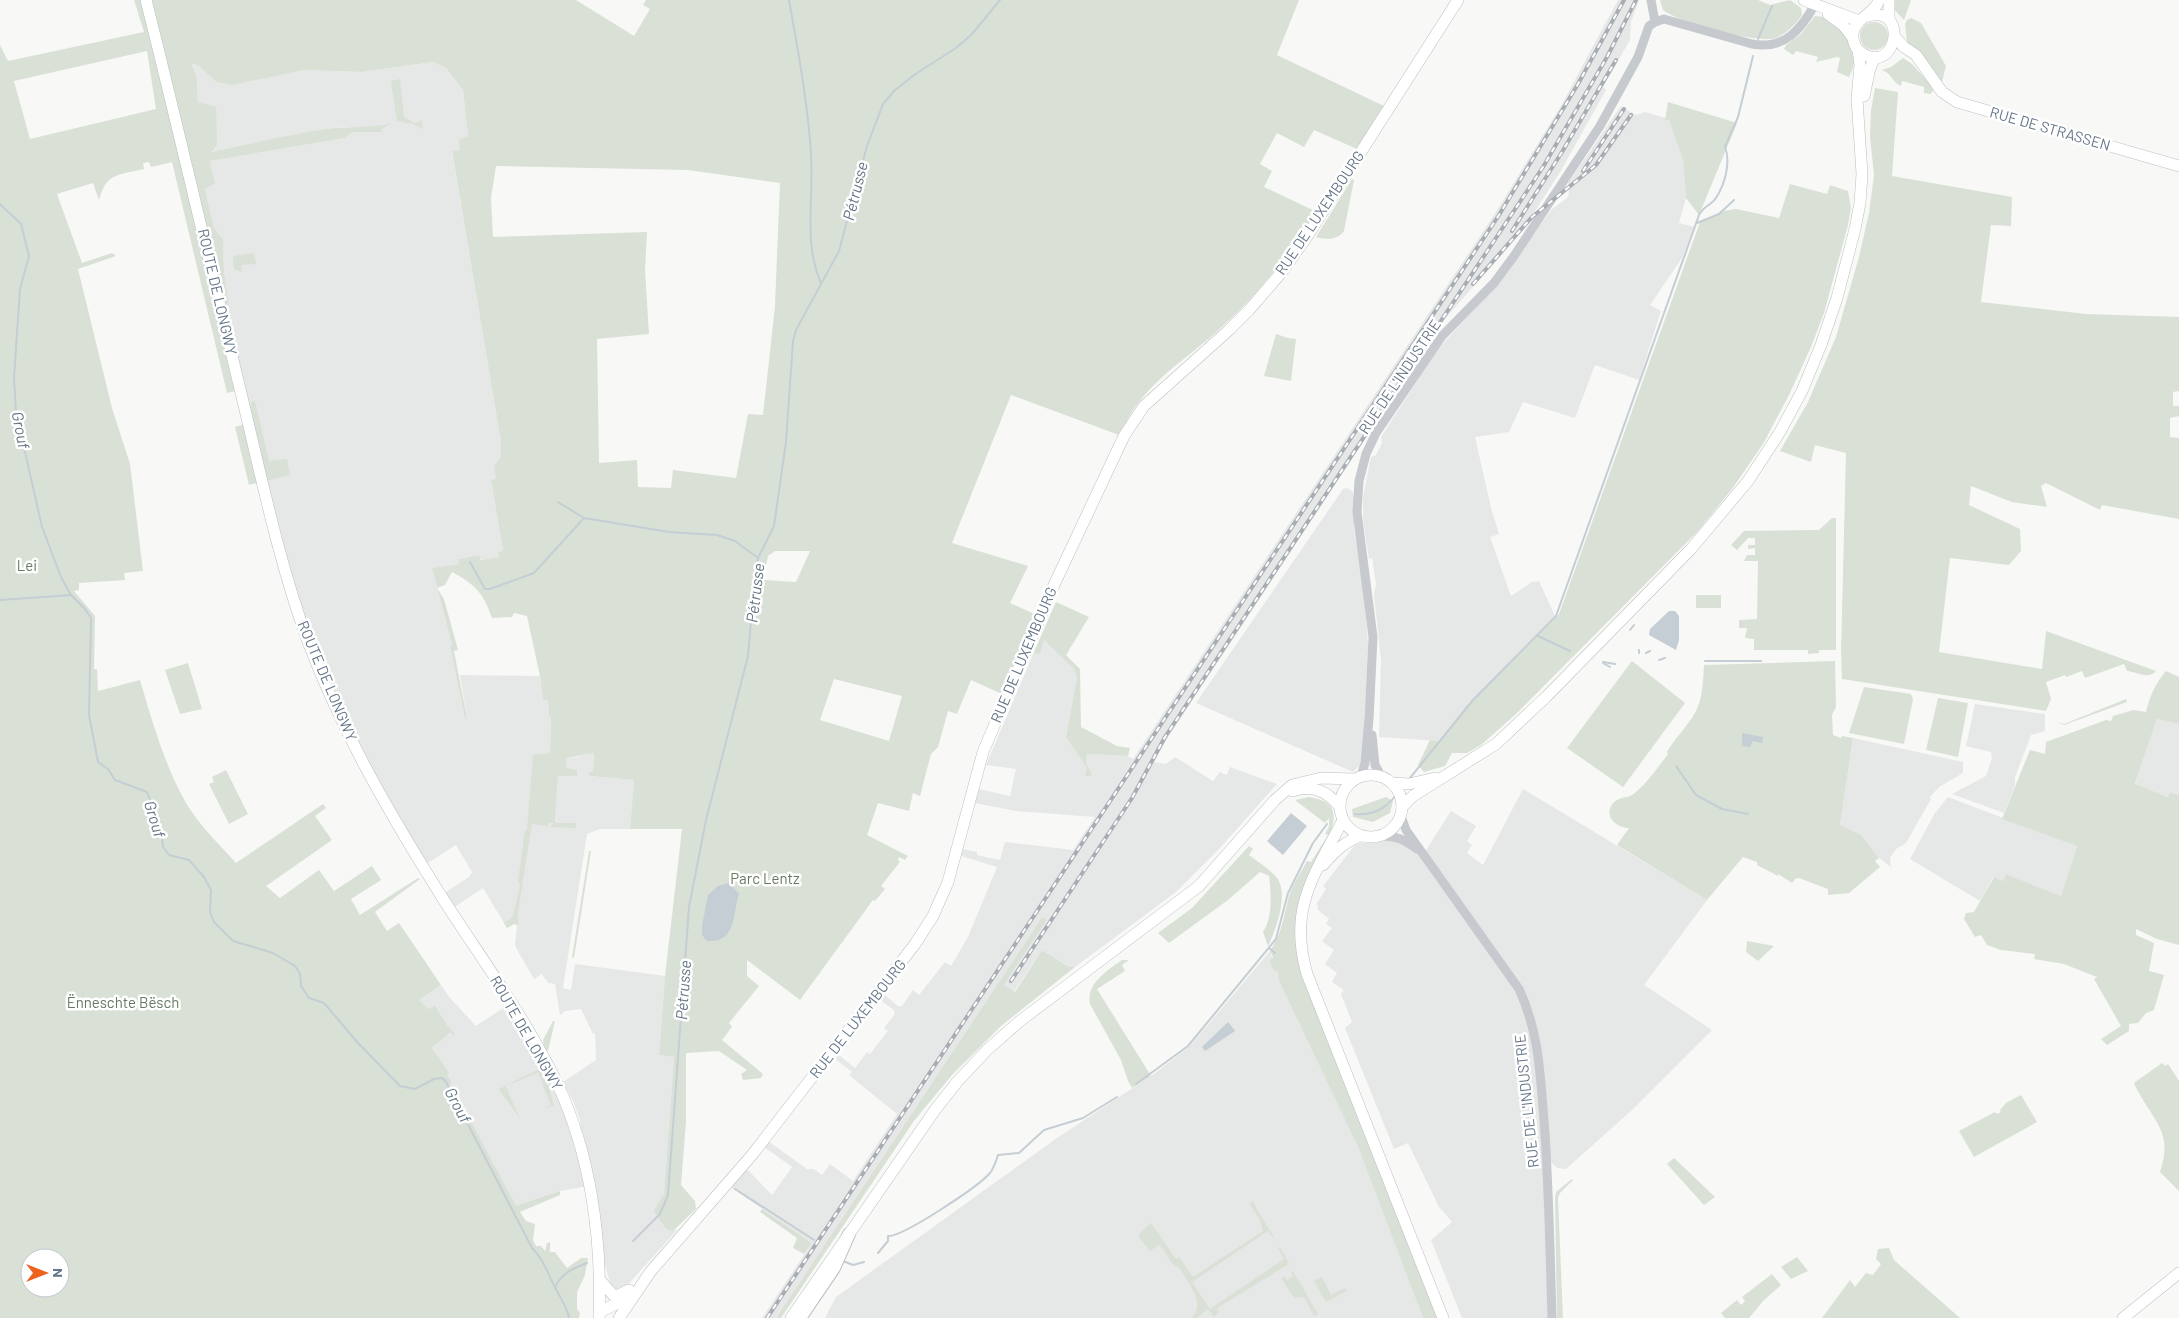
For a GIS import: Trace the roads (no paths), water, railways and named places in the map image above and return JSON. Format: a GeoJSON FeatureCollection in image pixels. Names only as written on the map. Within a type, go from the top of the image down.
{"type":"FeatureCollection","features":[{"type":"Feature","properties":{"kind":"highway"},"geometry":{"type":"LineString","coordinates":[[800,1318],[834,1268],[850,1234]]}},
{"type":"Feature","properties":{"kind":"main road","name":"ROUTE DE LONGWY"},"geometry":{"type":"LineString","coordinates":[[146,0],[268,506],[300,620],[329,693],[363,765],[397,825],[529,1032],[557,1084],[576,1134],[590,1186],[598,1241],[600,1315]]}},
{"type":"Feature","properties":{"kind":"main road"},"geometry":{"type":"LineString","coordinates":[[1853,38],[1855,26],[1875,8],[1879,0]]}},
{"type":"Feature","properties":{"kind":"main road"},"geometry":{"type":"LineString","coordinates":[[1888,20],[1887,6],[1889,0]]}},
{"type":"Feature","properties":{"kind":"main road","name":"RUE DE LUXEMBOURG"},"geometry":{"type":"LineString","coordinates":[[621,1314],[651,1271],[752,1155],[915,944],[933,916],[948,882],[983,752],[1054,585],[1124,436],[1144,406],[1230,330],[1281,273],[1362,152],[1456,1]]}},
{"type":"Feature","properties":{"kind":"main road"},"geometry":{"type":"LineString","coordinates":[[1810,2],[1861,19],[1877,14],[1888,20],[1892,25],[1895,37],[1894,43],[1887,53],[1876,57],[1863,54],[1858,50]]}},
{"type":"Feature","properties":{"kind":"main road"},"geometry":{"type":"LineString","coordinates":[[1311,880],[1338,848],[1353,838],[1381,836],[1396,824],[1402,811],[1413,796],[1496,744],[1547,696],[1691,549],[1725,510],[1759,465],[1780,432],[1802,391],[1821,345],[1837,298],[1860,203],[1862,174],[1856,99],[1860,64],[1858,50],[1853,38],[1844,25],[1810,2]]}},
{"type":"Feature","properties":{"kind":"main road","name":"RUE DE STRASSEN"},"geometry":{"type":"LineString","coordinates":[[1895,37],[1904,47],[1916,55],[1942,92],[1957,102],[2179,166]]}},
{"type":"Feature","properties":{"kind":"main road","name":"RUE DE STRASSEN"},"geometry":{"type":"LineString","coordinates":[[1887,53],[1901,53],[1910,58],[1930,77]]}},
{"type":"Feature","properties":{"kind":"main road"},"geometry":{"type":"LineString","coordinates":[[1860,143],[1866,83],[1876,57]]}},
{"type":"Feature","properties":{"kind":"main road"},"geometry":{"type":"LineString","coordinates":[[791,1318],[935,1110],[987,1050],[1061,989],[1199,886],[1280,795],[1292,785],[1320,778],[1381,776],[1393,783],[1409,784],[1444,776]]}},
{"type":"Feature","properties":{"kind":"main road"},"geometry":{"type":"LineString","coordinates":[[1339,806],[1343,791],[1358,777]]}},
{"type":"Feature","properties":{"kind":"main road"},"geometry":{"type":"LineString","coordinates":[[1393,783],[1401,798],[1402,811]]}},
{"type":"Feature","properties":{"kind":"main road"},"geometry":{"type":"LineString","coordinates":[[1280,795],[1307,788],[1320,790],[1330,795],[1339,806],[1343,820],[1354,832],[1361,836]]}},
{"type":"Feature","properties":{"kind":"main road"},"geometry":{"type":"LineString","coordinates":[[1343,820],[1311,880],[1304,901],[1300,949],[1307,974],[1443,1318]]}},
{"type":"Feature","properties":{"kind":"main road"},"geometry":{"type":"LineString","coordinates":[[600,1280],[613,1295],[620,1295],[651,1271]]}},
{"type":"Feature","properties":{"kind":"main road"},"geometry":{"type":"LineString","coordinates":[[600,1315],[629,1295],[651,1271]]}},
{"type":"Feature","properties":{"kind":"main road"},"geometry":{"type":"LineString","coordinates":[[2123,1318],[2179,1273]]}},
{"type":"Feature","properties":{"kind":"main road"},"geometry":{"type":"LineString","coordinates":[[600,1315],[621,1314]]}},
{"type":"Feature","properties":{"kind":"street"},"geometry":{"type":"LineString","coordinates":[[1651,0],[1655,22],[1664,19],[1752,44],[1767,46],[1782,42],[1796,33],[1805,22],[1810,2]]}},
{"type":"Feature","properties":{"kind":"street","name":"RUE DE L'INDUSTRIE"},"geometry":{"type":"LineString","coordinates":[[1358,777],[1365,763],[1369,719],[1372,622],[1357,512],[1359,481],[1366,454],[1376,433],[1442,336],[1494,283],[1519,248],[1600,126],[1638,57],[1650,26],[1655,22]]}},
{"type":"Feature","properties":{"kind":"street","name":"RUE DE L'INDUSTRIE"},"geometry":{"type":"LineString","coordinates":[[1369,719],[1375,765],[1381,776]]}},
{"type":"Feature","properties":{"kind":"street","name":"RUE DE L'INDUSTRIE"},"geometry":{"type":"LineString","coordinates":[[1402,811],[1406,830],[1518,990],[1528,1008],[1536,1038],[1549,1180],[1552,1318]]}},
{"type":"Feature","properties":{"kind":"street","name":"RUE DE L'INDUSTRIE"},"geometry":{"type":"LineString","coordinates":[[1381,836],[1400,838],[1423,855]]}},
{"type":"Feature","properties":{"kind":"waterway"},"geometry":{"type":"LineString","coordinates":[[789,0],[808,116],[812,171],[810,220],[812,252],[821,283]]}},
{"type":"Feature","properties":{"kind":"waterway","name":"Pétrusse"},"geometry":{"type":"LineString","coordinates":[[633,1241],[660,1214],[668,1195],[689,907],[706,820],[748,656],[758,558],[774,526],[786,442],[793,341],[796,330],[839,251],[867,146],[883,104],[894,91],[914,75],[956,48],[972,34],[1000,0]]}},
{"type":"Feature","properties":{"kind":"waterway"},"geometry":{"type":"LineString","coordinates":[[1758,39],[1772,6]]}},
{"type":"Feature","properties":{"kind":"waterway"},"geometry":{"type":"LineString","coordinates":[[1410,778],[1473,700],[1556,616],[1699,215],[1716,198],[1722,186],[1727,166],[1725,147],[1738,117],[1753,56]]}},
{"type":"Feature","properties":{"kind":"waterway"},"geometry":{"type":"LineString","coordinates":[[1697,223],[1719,214],[1734,200]]}},
{"type":"Feature","properties":{"kind":"waterway","name":"Grouf"},"geometry":{"type":"LineString","coordinates":[[0,204],[21,224],[29,256],[20,289],[14,378],[16,412],[42,527],[61,577],[71,595],[91,618],[89,715],[98,762],[108,769],[115,780],[147,792],[161,827],[163,847],[169,855],[189,860],[204,877],[211,890],[210,912],[214,922],[233,941],[273,953],[295,966],[300,974],[301,986],[309,998],[324,1003],[358,1043],[400,1086],[415,1089],[434,1079],[442,1078],[446,1082],[532,1248],[546,1267],[569,1318]]}},
{"type":"Feature","properties":{"kind":"waterway"},"geometry":{"type":"LineString","coordinates":[[558,502],[584,518],[669,532],[717,535],[735,541],[758,558]]}},
{"type":"Feature","properties":{"kind":"waterway"},"geometry":{"type":"LineString","coordinates":[[470,562],[485,589],[490,589],[534,573],[584,518]]}},
{"type":"Feature","properties":{"kind":"waterway"},"geometry":{"type":"LineString","coordinates":[[0,600],[71,595]]}},
{"type":"Feature","properties":{"kind":"waterway"},"geometry":{"type":"LineString","coordinates":[[1630,630],[1634,625]]}},
{"type":"Feature","properties":{"kind":"waterway"},"geometry":{"type":"LineString","coordinates":[[1538,636],[1570,651]]}},
{"type":"Feature","properties":{"kind":"waterway"},"geometry":{"type":"LineString","coordinates":[[1646,653],[1650,651]]}},
{"type":"Feature","properties":{"kind":"waterway"},"geometry":{"type":"LineString","coordinates":[[1659,660],[1665,658]]}},
{"type":"Feature","properties":{"kind":"waterway"},"geometry":{"type":"LineString","coordinates":[[1705,661],[1761,661]]}},
{"type":"Feature","properties":{"kind":"waterway"},"geometry":{"type":"LineString","coordinates":[[1603,662],[1615,664]]}},
{"type":"Feature","properties":{"kind":"waterway"},"geometry":{"type":"LineString","coordinates":[[1603,663],[1610,667]]}},
{"type":"Feature","properties":{"kind":"waterway"},"geometry":{"type":"LineString","coordinates":[[1676,766],[1696,795],[1722,809],[1748,814]]}},
{"type":"Feature","properties":{"kind":"waterway"},"geometry":{"type":"LineString","coordinates":[[1355,814],[1377,811],[1392,800],[1402,788]]}},
{"type":"Feature","properties":{"kind":"waterway"},"geometry":{"type":"LineString","coordinates":[[1136,1084],[1188,1046],[1276,939],[1288,893],[1313,843],[1327,824]]}},
{"type":"Feature","properties":{"kind":"waterway"},"geometry":{"type":"LineString","coordinates":[[1269,948],[1275,953]]}},
{"type":"Feature","properties":{"kind":"waterway"},"geometry":{"type":"LineString","coordinates":[[878,1253],[888,1241],[888,1236],[924,1220],[957,1199],[983,1179],[990,1173],[998,1155],[1019,1153],[1044,1130],[1083,1118],[1117,1097]]}},
{"type":"Feature","properties":{"kind":"waterway"},"geometry":{"type":"LineString","coordinates":[[735,1189],[814,1240]]}},
{"type":"Feature","properties":{"kind":"waterway"},"geometry":{"type":"LineString","coordinates":[[843,1261],[853,1265],[864,1262]]}},
{"type":"Feature","properties":{"kind":"waterway","name":"Pétrusse"},"geometry":{"type":"LineString","coordinates":[[555,1288],[564,1275],[587,1263]]}},
{"type":"Feature","properties":{"kind":"railway"},"geometry":{"type":"LineString","coordinates":[[767,1318],[1499,215],[1578,84],[1624,0]]}},
{"type":"Feature","properties":{"kind":"railway"},"geometry":{"type":"LineString","coordinates":[[1011,981],[1132,798],[1165,737],[1543,167],[1607,57],[1636,0]]}},
{"type":"Feature","properties":{"kind":"railway"},"geometry":{"type":"LineString","coordinates":[[1512,231],[1562,152],[1616,60]]}},
{"type":"Feature","properties":{"kind":"railway"},"geometry":{"type":"LineString","coordinates":[[1583,171],[1624,109]]}},
{"type":"Feature","properties":{"kind":"railway"},"geometry":{"type":"LineString","coordinates":[[1473,284],[1532,217],[1596,165],[1631,115]]}},
{"type":"Feature","properties":{"kind":"park label","name":"Lei"},"geometry":{"type":"Point","coordinates":[27,566]}},
{"type":"Feature","properties":{"kind":"park label","name":"Parc Lentz"},"geometry":{"type":"Point","coordinates":[765,879]}},
{"type":"Feature","properties":{"kind":"park label","name":"Ënneschte Bësch"},"geometry":{"type":"Point","coordinates":[123,1003]}}]}
